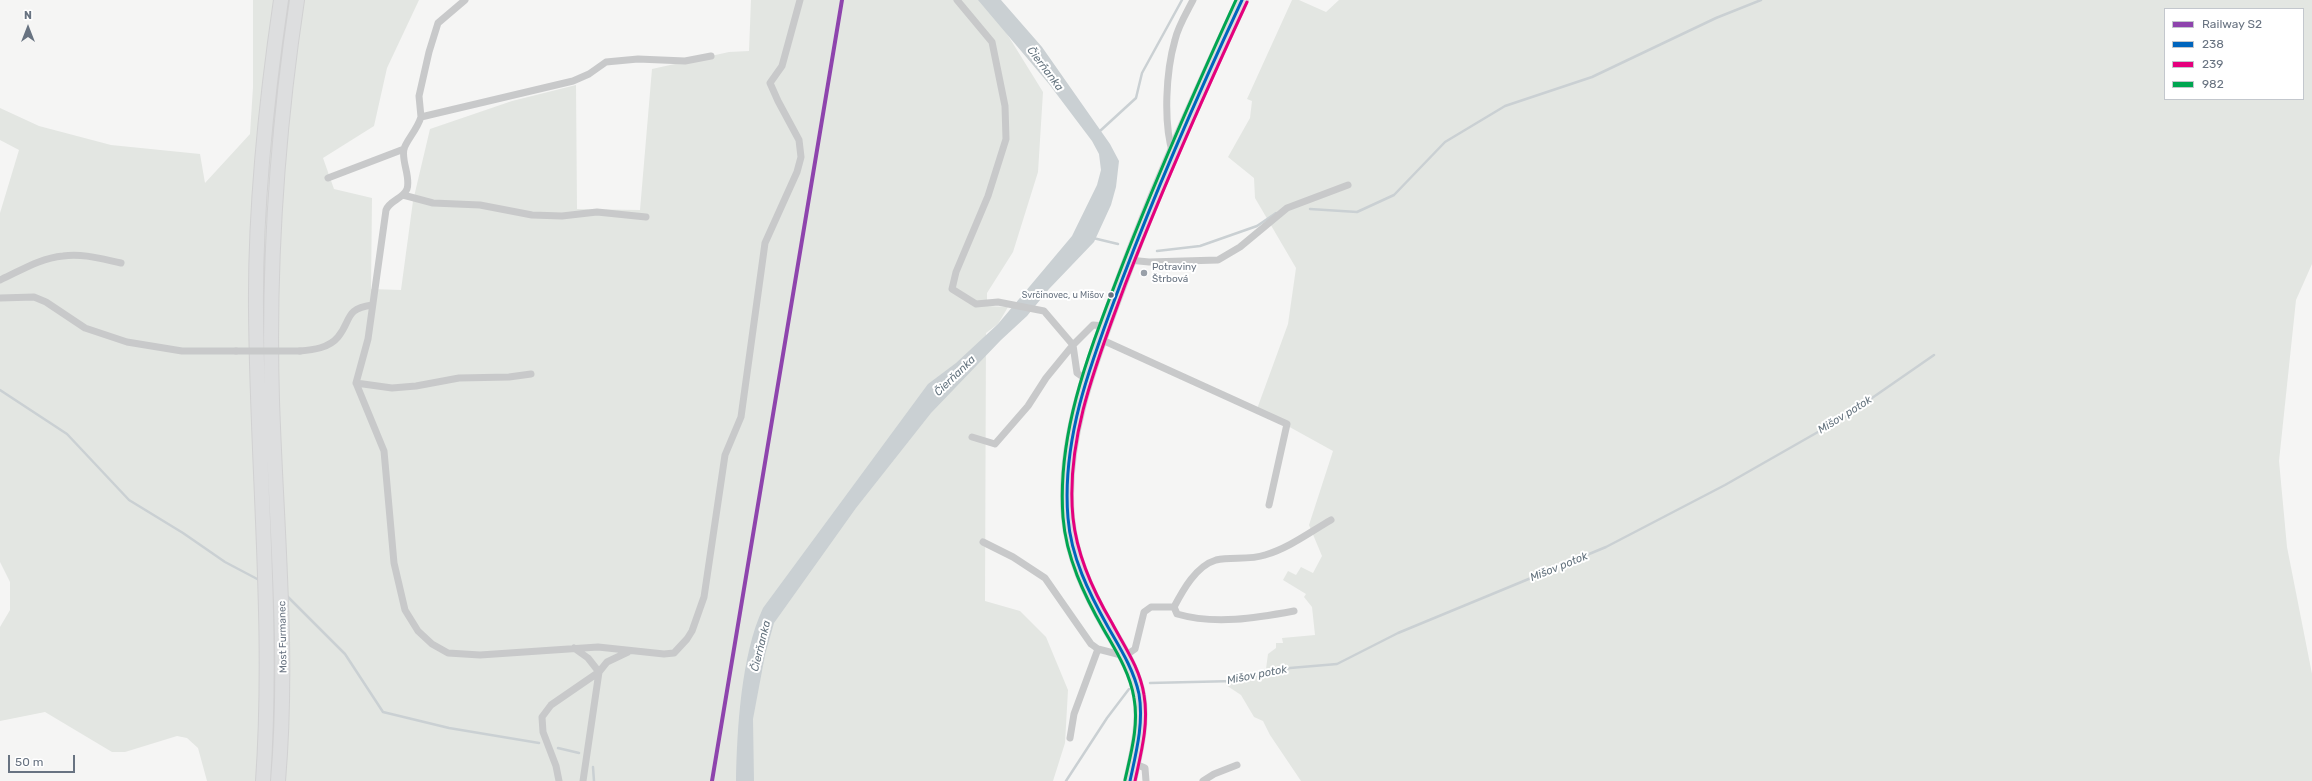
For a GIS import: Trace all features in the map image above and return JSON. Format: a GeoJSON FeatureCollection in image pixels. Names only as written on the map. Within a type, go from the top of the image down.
{"type":"FeatureCollection","features":[{"type":"Feature","properties":{"kind":"highway","name":"Most Furmanec"},"geometry":{"type":"LineString","coordinates":[[262,781],[268,671],[257,393],[257,242],[268,107],[281,0]]}},
{"type":"Feature","properties":{"kind":"highway","name":"Most Furmanec"},"geometry":{"type":"LineString","coordinates":[[278,781],[284,670],[272,400],[271,308],[273,243],[282,110],[297,0]]}},
{"type":"Feature","properties":{"kind":"main road"},"geometry":{"type":"LineString","coordinates":[[1130,781],[1140,730],[1140,709],[1136,682],[1125,656],[1086,587],[1076,561],[1069,528],[1067,497],[1069,459],[1078,412],[1087,380],[1100,339],[1129,260],[1173,154],[1242,0]]}},
{"type":"Feature","properties":{"kind":"street"},"geometry":{"type":"LineString","coordinates":[[328,178],[404,149],[418,128],[421,117],[419,96],[438,23],[465,0]]}},
{"type":"Feature","properties":{"kind":"street"},"geometry":{"type":"LineString","coordinates":[[404,149],[407,189],[403,195],[388,204],[386,210],[368,339],[356,383],[384,451],[394,563],[405,610],[418,631],[432,644],[448,653],[480,655],[598,647],[664,654],[674,653],[682,647],[692,631],[704,597],[725,455],[741,417],[765,243],[801,157],[799,140],[770,83],[782,66],[800,0]]}},
{"type":"Feature","properties":{"kind":"street"},"geometry":{"type":"LineString","coordinates":[[957,0],[992,42],[1006,106],[1006,139],[988,196],[956,272],[952,290],[976,304],[998,302],[1044,311],[1073,345],[1077,373],[1087,380]]}},
{"type":"Feature","properties":{"kind":"street"},"geometry":{"type":"LineString","coordinates":[[1173,154],[1168,137],[1169,73],[1175,39],[1193,0]]}},
{"type":"Feature","properties":{"kind":"street"},"geometry":{"type":"LineString","coordinates":[[421,117],[573,81],[589,74],[606,62],[638,59],[685,61],[711,56]]}},
{"type":"Feature","properties":{"kind":"street"},"geometry":{"type":"LineString","coordinates":[[1129,260],[1148,262],[1218,260],[1240,247],[1287,208],[1348,185]]}},
{"type":"Feature","properties":{"kind":"street"},"geometry":{"type":"LineString","coordinates":[[403,195],[428,202],[486,206],[532,215],[562,216],[597,212],[646,217]]}},
{"type":"Feature","properties":{"kind":"street"},"geometry":{"type":"LineString","coordinates":[[0,280],[27,267],[63,256],[84,256],[121,263]]}},
{"type":"Feature","properties":{"kind":"street"},"geometry":{"type":"LineString","coordinates":[[0,298],[34,297],[46,302],[85,328],[127,342],[182,350],[313,350],[330,344],[338,337],[349,315],[353,311],[360,307],[372,305]]}},
{"type":"Feature","properties":{"kind":"street"},"geometry":{"type":"LineString","coordinates":[[972,437],[996,444],[1019,418],[1046,378],[1073,345],[1093,325],[1105,326]]}},
{"type":"Feature","properties":{"kind":"street"},"geometry":{"type":"LineString","coordinates":[[1100,339],[1287,424],[1269,505]]}},
{"type":"Feature","properties":{"kind":"street"},"geometry":{"type":"LineString","coordinates":[[356,383],[392,388],[416,386],[459,378],[509,377],[532,374]]}},
{"type":"Feature","properties":{"kind":"street"},"geometry":{"type":"LineString","coordinates":[[1174,607],[1183,590],[1205,565],[1217,560],[1265,555],[1282,548],[1330,520]]}},
{"type":"Feature","properties":{"kind":"street"},"geometry":{"type":"LineString","coordinates":[[984,542],[1013,557],[1045,578],[1074,622],[1091,644],[1098,649],[1125,656],[1135,648],[1144,612],[1151,607],[1174,607]]}},
{"type":"Feature","properties":{"kind":"street"},"geometry":{"type":"LineString","coordinates":[[1174,607],[1177,614],[1193,619],[1249,619],[1294,612]]}},
{"type":"Feature","properties":{"kind":"street"},"geometry":{"type":"LineString","coordinates":[[572,648],[588,658],[599,672],[583,781]]}},
{"type":"Feature","properties":{"kind":"street"},"geometry":{"type":"LineString","coordinates":[[1070,738],[1074,714],[1098,649]]}},
{"type":"Feature","properties":{"kind":"street"},"geometry":{"type":"LineString","coordinates":[[559,781],[556,766],[543,732],[542,717],[551,705],[599,672],[607,662],[618,655],[630,651]]}},
{"type":"Feature","properties":{"kind":"street"},"geometry":{"type":"LineString","coordinates":[[1134,763],[1145,768],[1146,781]]}},
{"type":"Feature","properties":{"kind":"street"},"geometry":{"type":"LineString","coordinates":[[1203,781],[1214,774],[1237,765]]}},
{"type":"Feature","properties":{"kind":"shaded area"},"geometry":{"type":"Polygon","coordinates":[[[253,0],[419,0],[387,68],[374,126],[323,158],[334,189],[372,198],[371,289],[401,290],[413,201],[430,129],[512,101],[576,85],[577,209],[640,210],[652,69],[729,52],[749,51],[751,0],[986,0],[1043,92],[1038,172],[1013,252],[987,293],[987,306],[1008,307],[998,324],[986,333],[985,601],[1020,611],[1046,637],[1068,690],[1065,743],[1053,781],[207,781],[198,748],[187,738],[177,736],[125,752],[112,752],[45,712],[0,721],[0,627],[10,610],[10,582],[0,562],[0,213],[19,150],[0,140],[0,108],[39,126],[111,145],[200,154],[205,183],[250,134],[253,87],[253,0]]]}},
{"type":"Feature","properties":{"kind":"shaded area"},"geometry":{"type":"Polygon","coordinates":[[[1292,0],[1299,0],[1326,12],[1339,0],[2312,0],[2312,264],[2296,300],[2279,461],[2287,547],[2312,674],[2312,781],[1301,781],[1270,735],[1263,721],[1254,717],[1241,695],[1226,685],[1225,680],[1266,669],[1268,654],[1276,648],[1276,643],[1283,643],[1282,638],[1315,635],[1312,607],[1304,597],[1306,594],[1283,580],[1288,571],[1296,575],[1301,567],[1313,573],[1322,556],[1309,525],[1333,451],[1257,409],[1288,324],[1296,268],[1255,198],[1254,178],[1228,157],[1250,118],[1252,101],[1247,99],[1292,0]]]}},
{"type":"Feature","properties":{"kind":"water","name":"Čierňanka"},"geometry":{"type":"Polygon","coordinates":[[[978,0],[1001,0],[1042,47],[1110,144],[1119,161],[1116,187],[1111,205],[1094,242],[1049,289],[1027,316],[1001,340],[931,413],[856,508],[774,623],[765,655],[753,719],[754,781],[736,781],[739,716],[745,670],[756,627],[763,608],[928,384],[956,363],[998,324],[1072,236],[1097,185],[1101,170],[1099,154],[1092,141],[1049,84],[978,0]]]}},
{"type":"Feature","properties":{"kind":"waterway"},"geometry":{"type":"LineString","coordinates":[[1100,131],[1136,98],[1142,73],[1182,0]]}},
{"type":"Feature","properties":{"kind":"waterway"},"geometry":{"type":"LineString","coordinates":[[1310,209],[1357,212],[1394,195],[1445,142],[1505,106],[1592,77],[1716,18],[1761,0]]}},
{"type":"Feature","properties":{"kind":"waterway"},"geometry":{"type":"LineString","coordinates":[[1157,251],[1200,246],[1257,226],[1276,213]]}},
{"type":"Feature","properties":{"kind":"waterway"},"geometry":{"type":"LineString","coordinates":[[1093,238],[1118,244]]}},
{"type":"Feature","properties":{"kind":"waterway","name":"Mišov potok"},"geometry":{"type":"LineString","coordinates":[[1150,683],[1235,681],[1290,668],[1337,664],[1398,633],[1606,547],[1725,485],[1846,416],[1934,355]]}},
{"type":"Feature","properties":{"kind":"waterway"},"geometry":{"type":"LineString","coordinates":[[0,390],[67,434],[129,500],[183,533],[225,562],[261,581]]}},
{"type":"Feature","properties":{"kind":"waterway"},"geometry":{"type":"LineString","coordinates":[[286,595],[345,654],[383,712],[449,728],[539,743]]}},
{"type":"Feature","properties":{"kind":"waterway","name":"Mišov potok"},"geometry":{"type":"LineString","coordinates":[[1066,781],[1107,718],[1129,689]]}},
{"type":"Feature","properties":{"kind":"waterway"},"geometry":{"type":"LineString","coordinates":[[558,748],[579,753]]}},
{"type":"Feature","properties":{"kind":"waterway"},"geometry":{"type":"LineString","coordinates":[[593,767],[594,781]]}},
{"type":"Feature","properties":{"kind":"rail line","name":"S2"},"geometry":{"type":"LineString","coordinates":[[712,781],[842,0]]}},
{"type":"Feature","properties":{"kind":"transit line","name":"982"},"geometry":{"type":"LineString","coordinates":[[1125,780],[1135,729],[1136,718],[1134,698],[1126,671],[1083,589],[1068,547],[1063,517],[1062,486],[1065,455],[1077,395],[1095,337],[1159,174],[1236,0]]}},
{"type":"Feature","properties":{"kind":"transit line","name":"238"},"geometry":{"type":"LineString","coordinates":[[1130,781],[1140,727],[1141,716],[1139,694],[1134,676],[1088,588],[1077,561],[1068,518],[1067,487],[1070,456],[1082,396],[1091,366],[1122,280],[1179,139],[1242,0]]}},
{"type":"Feature","properties":{"kind":"transit line","name":"239"},"geometry":{"type":"LineString","coordinates":[[1135,781],[1145,728],[1146,717],[1144,695],[1135,666],[1092,586],[1078,546],[1073,518],[1072,488],[1074,458],[1086,399],[1104,341],[1125,285],[1184,142],[1247,2]]}},
{"type":"Feature","properties":{"kind":"place","name":"Potraviny Štrbová"},"geometry":{"type":"Point","coordinates":[1144,273]}},
{"type":"Feature","properties":{"kind":"place","name":"Svrčinovec, u Mišov"},"geometry":{"type":"Point","coordinates":[1111,295]}}]}
